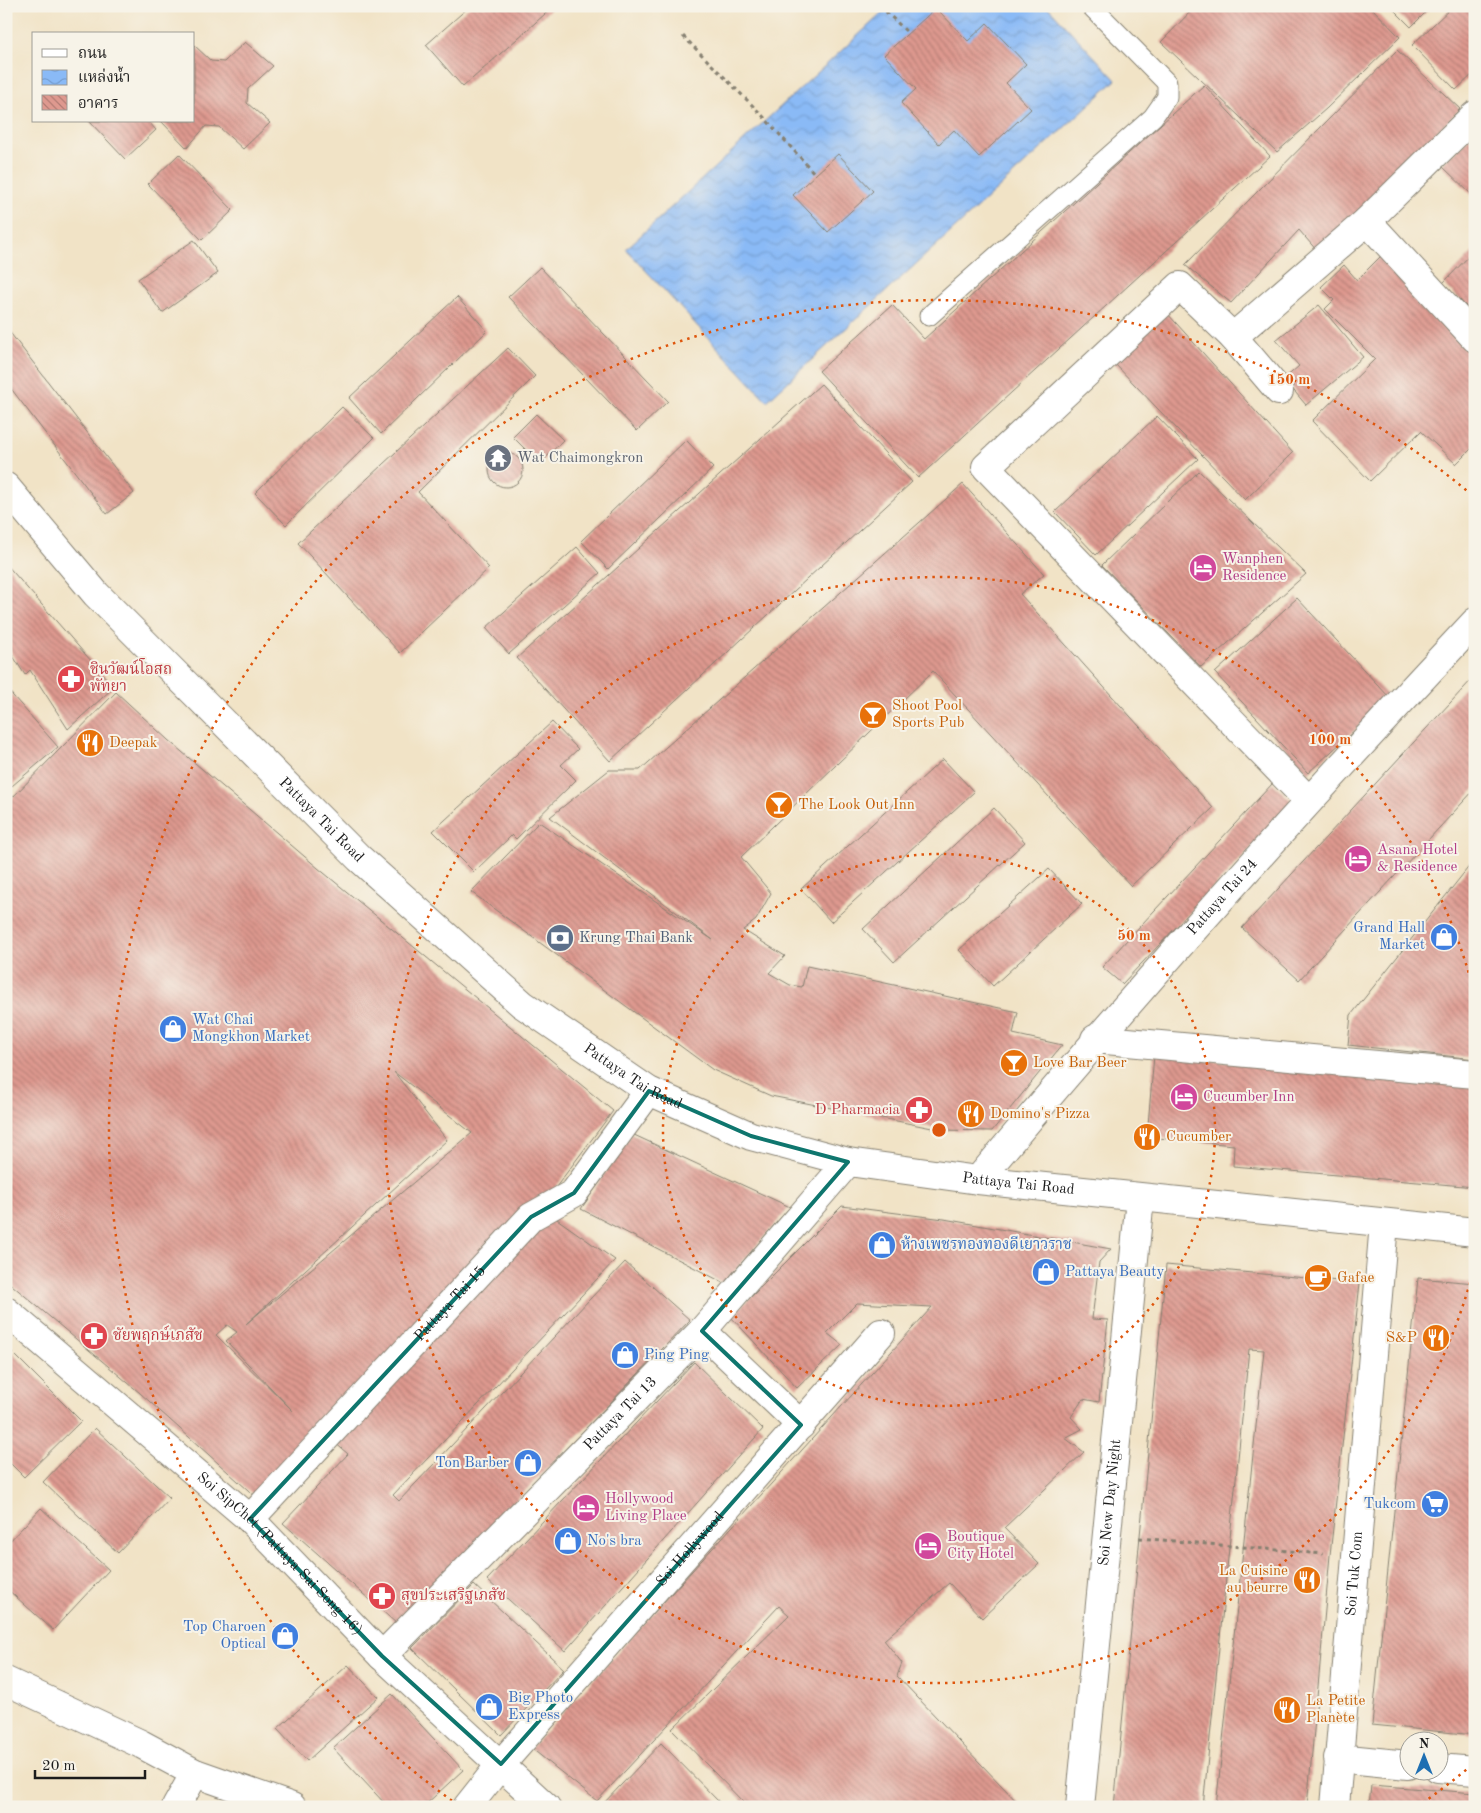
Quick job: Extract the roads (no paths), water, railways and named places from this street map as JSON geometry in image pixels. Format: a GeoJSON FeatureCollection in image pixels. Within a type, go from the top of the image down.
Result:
{"type":"FeatureCollection","features":[{"type":"Feature","properties":{"kind":"street"},"geometry":{"type":"LineString","coordinates":[[1233,337],[1368,222],[1475,115]]}},
{"type":"Feature","properties":{"kind":"street"},"geometry":{"type":"LineString","coordinates":[[1368,222],[1475,338]]}},
{"type":"Feature","properties":{"kind":"street"},"geometry":{"type":"LineString","coordinates":[[1279,391],[1233,337],[1180,286],[986,467],[1308,800]]}},
{"type":"Feature","properties":{"kind":"street","name":"Pattaya Tai Road"},"geometry":{"type":"LineString","coordinates":[[6,487],[96,594],[359,858],[522,1004],[649,1091],[751,1136],[848,1162],[978,1180],[1475,1232]]}},
{"type":"Feature","properties":{"kind":"street","name":"Pattaya Tai 24"},"geometry":{"type":"LineString","coordinates":[[978,1180],[1095,1039],[1308,800],[1475,622]]}},
{"type":"Feature","properties":{"kind":"street"},"geometry":{"type":"LineString","coordinates":[[1095,1039],[1475,1074]]}},
{"type":"Feature","properties":{"kind":"street","name":"Pattaya Tai 15"},"geometry":{"type":"LineString","coordinates":[[250,1518],[531,1217],[574,1193],[649,1091]]}},
{"type":"Feature","properties":{"kind":"street","name":"Pattaya Tai 13"},"geometry":{"type":"LineString","coordinates":[[382,1656],[702,1332],[848,1162]]}},
{"type":"Feature","properties":{"kind":"street","name":"Soi New Day Night"},"geometry":{"type":"LineString","coordinates":[[1080,1807],[1140,1198]]}},
{"type":"Feature","properties":{"kind":"street","name":"Soi Tuk Com"},"geometry":{"type":"LineString","coordinates":[[1335,1807],[1384,1223]]}},
{"type":"Feature","properties":{"kind":"street","name":"Soi SipChet (Pattaya Sai Song 16)"},"geometry":{"type":"LineString","coordinates":[[6,1311],[250,1518],[382,1656],[546,1807]]}},
{"type":"Feature","properties":{"kind":"street"},"geometry":{"type":"LineString","coordinates":[[702,1332],[801,1425]]}},
{"type":"Feature","properties":{"kind":"street","name":"Soi Hollywood"},"geometry":{"type":"LineString","coordinates":[[467,1807],[500,1764],[881,1333]]}},
{"type":"Feature","properties":{"kind":"street"},"geometry":{"type":"LineString","coordinates":[[6,1681],[141,1744],[195,1773],[292,1807]]}},
{"type":"Feature","properties":{"kind":"street"},"geometry":{"type":"LineString","coordinates":[[1338,1758],[1398,1764]]}},
{"type":"Feature","properties":{"kind":"street"},"geometry":{"type":"LineString","coordinates":[[1448,1769],[1475,1771]]}},
{"type":"Feature","properties":{"kind":"street"},"geometry":{"type":"LineString","coordinates":[[176,1807],[195,1773]]}},
{"type":"Feature","properties":{"kind":"lane"},"geometry":{"type":"LineString","coordinates":[[929,316],[1153,117],[1167,97],[1167,83],[1091,6]]}},
{"type":"Feature","properties":{"kind":"water"},"geometry":{"type":"Polygon","coordinates":[[[890,6],[1047,6],[1116,80],[767,401],[626,249],[890,6]]]}},
{"type":"Feature","properties":{"kind":"place","name":"Wat Chaimongkron"},"geometry":{"type":"Point","coordinates":[498,458]}},
{"type":"Feature","properties":{"kind":"place","name":"Wanphen Residence"},"geometry":{"type":"Point","coordinates":[1203,568]}},
{"type":"Feature","properties":{"kind":"place","name":"ชินวัฒน์โอสถ พัทยา"},"geometry":{"type":"Point","coordinates":[71,679]}},
{"type":"Feature","properties":{"kind":"place","name":"Shoot Pool Sports Pub"},"geometry":{"type":"Point","coordinates":[873,715]}},
{"type":"Feature","properties":{"kind":"place","name":"Deepak"},"geometry":{"type":"Point","coordinates":[90,743]}},
{"type":"Feature","properties":{"kind":"place","name":"The Look Out Inn"},"geometry":{"type":"Point","coordinates":[779,805]}},
{"type":"Feature","properties":{"kind":"place","name":"Asana Hotel & Residence"},"geometry":{"type":"Point","coordinates":[1358,859]}},
{"type":"Feature","properties":{"kind":"place","name":"Grand Hall Market"},"geometry":{"type":"Point","coordinates":[1444,937]}},
{"type":"Feature","properties":{"kind":"place","name":"Krung Thai Bank"},"geometry":{"type":"Point","coordinates":[560,938]}},
{"type":"Feature","properties":{"kind":"place","name":"Wat Chai Mongkhon Market"},"geometry":{"type":"Point","coordinates":[173,1029]}},
{"type":"Feature","properties":{"kind":"place","name":"Love Bar Beer"},"geometry":{"type":"Point","coordinates":[1014,1063]}},
{"type":"Feature","properties":{"kind":"place","name":"Cucumber Inn"},"geometry":{"type":"Point","coordinates":[1184,1097]}},
{"type":"Feature","properties":{"kind":"place","name":"D Pharmacia"},"geometry":{"type":"Point","coordinates":[919,1110]}},
{"type":"Feature","properties":{"kind":"place","name":"Domino's Pizza"},"geometry":{"type":"Point","coordinates":[971,1114]}},
{"type":"Feature","properties":{"kind":"place","name":"Cucumber"},"geometry":{"type":"Point","coordinates":[1147,1137]}},
{"type":"Feature","properties":{"kind":"place","name":"ห้างเพชรทองทองดีเยาวราช"},"geometry":{"type":"Point","coordinates":[882,1245]}},
{"type":"Feature","properties":{"kind":"place","name":"Pattaya Beauty"},"geometry":{"type":"Point","coordinates":[1046,1272]}},
{"type":"Feature","properties":{"kind":"place","name":"Gafae"},"geometry":{"type":"Point","coordinates":[1318,1278]}},
{"type":"Feature","properties":{"kind":"place","name":"ชัยพฤกษ์เภสัช"},"geometry":{"type":"Point","coordinates":[94,1336]}},
{"type":"Feature","properties":{"kind":"place","name":"S&P"},"geometry":{"type":"Point","coordinates":[1436,1338]}},
{"type":"Feature","properties":{"kind":"place","name":"Ping Ping"},"geometry":{"type":"Point","coordinates":[625,1355]}},
{"type":"Feature","properties":{"kind":"place","name":"Ton Barber"},"geometry":{"type":"Point","coordinates":[528,1463]}},
{"type":"Feature","properties":{"kind":"place","name":"Tukcom"},"geometry":{"type":"Point","coordinates":[1435,1504]}},
{"type":"Feature","properties":{"kind":"place","name":"Hollywood Living Place"},"geometry":{"type":"Point","coordinates":[586,1508]}},
{"type":"Feature","properties":{"kind":"place","name":"No's bra"},"geometry":{"type":"Point","coordinates":[568,1541]}},
{"type":"Feature","properties":{"kind":"place","name":"Boutique City Hotel"},"geometry":{"type":"Point","coordinates":[928,1546]}},
{"type":"Feature","properties":{"kind":"place","name":"La Cuisine au beurre"},"geometry":{"type":"Point","coordinates":[1307,1580]}},
{"type":"Feature","properties":{"kind":"place","name":"สุขประเสริฐเภสัช"},"geometry":{"type":"Point","coordinates":[382,1596]}},
{"type":"Feature","properties":{"kind":"place","name":"Top Charoen Optical"},"geometry":{"type":"Point","coordinates":[285,1636]}},
{"type":"Feature","properties":{"kind":"place","name":"Big Photo Express"},"geometry":{"type":"Point","coordinates":[489,1707]}},
{"type":"Feature","properties":{"kind":"place","name":"La Petite Planète"},"geometry":{"type":"Point","coordinates":[1287,1710]}}]}
